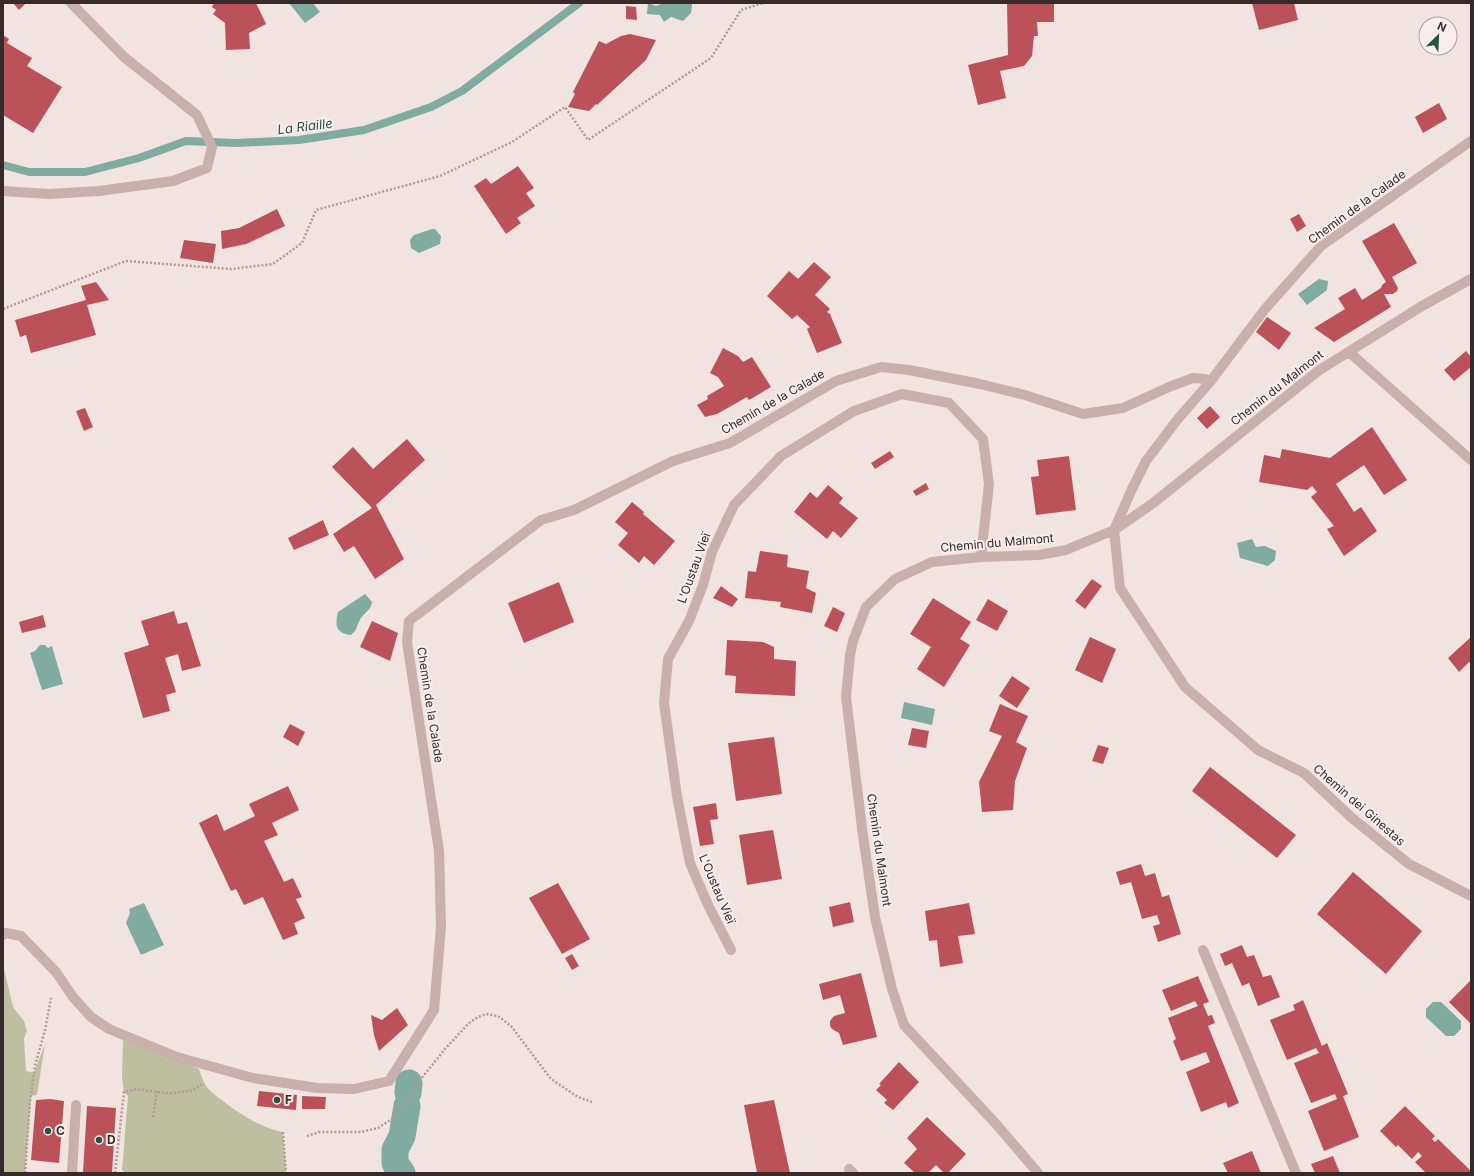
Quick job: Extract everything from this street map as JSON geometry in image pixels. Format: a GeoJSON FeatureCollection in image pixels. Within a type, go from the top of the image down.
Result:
{"type":"FeatureCollection","features":[{"type":"Feature","properties":{"kind":"street"},"geometry":{"type":"LineString","coordinates":[[3,191],[49,194],[100,191],[173,181],[207,168],[212,147],[197,116],[124,57],[71,3]]}},
{"type":"Feature","properties":{"kind":"street","name":"Chemin de la Calade"},"geometry":{"type":"LineString","coordinates":[[1114,530],[1146,461],[1177,420],[1210,382],[1265,309],[1321,246],[1471,140]]}},
{"type":"Feature","properties":{"kind":"street","name":"Chemin du Malmont"},"geometry":{"type":"LineString","coordinates":[[1038,1173],[997,1125],[904,1025],[892,989],[875,917],[863,836],[846,697],[850,655],[853,641],[866,607],[895,579],[932,562],[981,557],[1039,554],[1066,550],[1114,530],[1152,504],[1318,371],[1422,306],[1471,279]]}},
{"type":"Feature","properties":{"kind":"street"},"geometry":{"type":"LineString","coordinates":[[1349,352],[1471,460]]}},
{"type":"Feature","properties":{"kind":"street","name":"Chemin de la Calade"},"geometry":{"type":"LineString","coordinates":[[3,935],[6,933],[20,936],[56,972],[73,997],[91,1017],[109,1030],[177,1057],[253,1078],[317,1088],[354,1089],[389,1081],[434,1010],[441,927],[440,851],[406,642],[410,621],[541,520],[574,510],[673,461],[730,443],[836,381],[881,367],[909,370],[988,386],[1025,395],[1083,414],[1124,408],[1192,378],[1205,379],[1210,382]]}},
{"type":"Feature","properties":{"kind":"street","name":"L'Oustau Vieï"},"geometry":{"type":"LineString","coordinates":[[731,950],[708,905],[690,864],[677,796],[664,703],[668,659],[689,621],[703,585],[712,552],[734,505],[781,456],[854,411],[902,394],[949,403],[983,439],[989,484],[981,557]]}},
{"type":"Feature","properties":{"kind":"street","name":"Chemin dei Ginestas"},"geometry":{"type":"LineString","coordinates":[[1114,530],[1120,588],[1185,687],[1258,750],[1304,773],[1352,818],[1409,864],[1471,896]]}},
{"type":"Feature","properties":{"kind":"street"},"geometry":{"type":"LineString","coordinates":[[1203,950],[1296,1173]]}},
{"type":"Feature","properties":{"kind":"street"},"geometry":{"type":"LineString","coordinates":[[72,1173],[76,1105]]}},
{"type":"Feature","properties":{"kind":"path"},"geometry":{"type":"LineString","coordinates":[[3,308],[126,261],[231,269],[273,264],[302,243],[316,210],[440,176],[512,142],[565,107],[588,140],[711,58],[741,10],[763,3]]}},
{"type":"Feature","properties":{"kind":"path"},"geometry":{"type":"LineString","coordinates":[[307,1136],[319,1132],[361,1132],[378,1128],[392,1119],[406,1104],[421,1079],[445,1048],[469,1023],[486,1014],[498,1016],[511,1026],[555,1082],[578,1097],[592,1102]]}},
{"type":"Feature","properties":{"kind":"path"},"geometry":{"type":"LineString","coordinates":[[25,1173],[30,1101],[35,1066],[48,1017]]}},
{"type":"Feature","properties":{"kind":"path"},"geometry":{"type":"LineString","coordinates":[[115,1173],[124,1092],[137,1089],[176,1093],[193,1090],[204,1083]]}},
{"type":"Feature","properties":{"kind":"path"},"geometry":{"type":"LineString","coordinates":[[153,1117],[157,1091]]}},
{"type":"Feature","properties":{"kind":"path"},"geometry":{"type":"LineString","coordinates":[[283,1132],[286,1173]]}},
{"type":"Feature","properties":{"kind":"green space"},"geometry":{"type":"Polygon","coordinates":[[[3,965],[13,1007],[24,1021],[27,1031],[24,1039],[26,1071],[34,1073],[45,1044],[37,1095],[31,1096],[25,1173],[3,1173],[3,965]]]}},
{"type":"Feature","properties":{"kind":"green space"},"geometry":{"type":"Polygon","coordinates":[[[123,1040],[199,1069],[207,1087],[218,1097],[251,1120],[266,1127],[283,1132],[286,1173],[125,1173],[122,1170],[128,1096],[124,1092],[122,1078],[123,1040]]]}},
{"type":"Feature","properties":{"kind":"water"},"geometry":{"type":"Polygon","coordinates":[[[289,3],[313,3],[320,12],[305,23],[289,3]]]}},
{"type":"Feature","properties":{"kind":"water"},"geometry":{"type":"Polygon","coordinates":[[[648,3],[656,6],[664,3],[691,3],[691,13],[683,21],[671,17],[664,22],[660,15],[647,14],[648,3]]]}},
{"type":"Feature","properties":{"kind":"water"},"geometry":{"type":"Polygon","coordinates":[[[435,229],[441,236],[440,244],[419,253],[411,248],[410,240],[414,235],[435,229]]]}},
{"type":"Feature","properties":{"kind":"water"},"geometry":{"type":"Polygon","coordinates":[[[1319,279],[1328,281],[1327,290],[1307,305],[1298,294],[1319,279]]]}},
{"type":"Feature","properties":{"kind":"water"},"geometry":{"type":"Polygon","coordinates":[[[1252,539],[1256,547],[1265,546],[1276,551],[1275,560],[1268,566],[1240,558],[1237,543],[1252,539]]]}},
{"type":"Feature","properties":{"kind":"water"},"geometry":{"type":"Polygon","coordinates":[[[365,594],[372,602],[369,609],[359,620],[351,635],[342,632],[337,628],[338,612],[365,594]]]}},
{"type":"Feature","properties":{"kind":"water"},"geometry":{"type":"Polygon","coordinates":[[[40,645],[45,645],[48,648],[52,646],[63,684],[42,690],[30,653],[35,651],[40,645]]]}},
{"type":"Feature","properties":{"kind":"water"},"geometry":{"type":"Polygon","coordinates":[[[904,702],[935,709],[932,725],[901,718],[904,702]]]}},
{"type":"Feature","properties":{"kind":"water"},"geometry":{"type":"Polygon","coordinates":[[[144,903],[164,945],[141,955],[126,923],[130,913],[129,909],[144,903]]]}},
{"type":"Feature","properties":{"kind":"water"},"geometry":{"type":"Polygon","coordinates":[[[1433,1002],[1441,1002],[1461,1021],[1461,1029],[1454,1036],[1446,1036],[1426,1017],[1426,1009],[1433,1002]]]}},
{"type":"Feature","properties":{"kind":"building"},"geometry":{"type":"Polygon","coordinates":[[[13,3],[26,3],[19,10],[13,3]]]}},
{"type":"Feature","properties":{"kind":"building"},"geometry":{"type":"Polygon","coordinates":[[[214,3],[256,3],[266,24],[249,33],[250,49],[226,50],[225,23],[213,14],[216,10],[212,7],[214,3]]]}},
{"type":"Feature","properties":{"kind":"building"},"geometry":{"type":"Polygon","coordinates":[[[1007,3],[1054,3],[1054,22],[1037,22],[1038,36],[1034,36],[1032,56],[1024,66],[1000,71],[1006,98],[978,105],[968,65],[1008,55],[1007,3]]]}},
{"type":"Feature","properties":{"kind":"building"},"geometry":{"type":"Polygon","coordinates":[[[1252,3],[1294,3],[1298,20],[1259,30],[1252,3]]]}},
{"type":"Feature","properties":{"kind":"building"},"geometry":{"type":"Polygon","coordinates":[[[626,6],[636,7],[637,20],[626,19],[626,6]]]}},
{"type":"Feature","properties":{"kind":"building"},"geometry":{"type":"Polygon","coordinates":[[[630,34],[656,40],[646,60],[589,111],[568,107],[575,94],[573,92],[599,41],[606,44],[621,36],[630,34]]]}},
{"type":"Feature","properties":{"kind":"building"},"geometry":{"type":"Polygon","coordinates":[[[3,35],[9,39],[7,43],[32,58],[27,66],[62,87],[33,133],[3,115],[3,35]]]}},
{"type":"Feature","properties":{"kind":"building"},"geometry":{"type":"Polygon","coordinates":[[[1439,103],[1447,119],[1423,133],[1415,117],[1439,103]]]}},
{"type":"Feature","properties":{"kind":"building"},"geometry":{"type":"Polygon","coordinates":[[[518,166],[534,188],[526,193],[535,206],[517,218],[521,223],[506,234],[474,186],[486,178],[491,184],[518,166]]]}},
{"type":"Feature","properties":{"kind":"building"},"geometry":{"type":"Polygon","coordinates":[[[277,209],[285,226],[246,244],[222,249],[221,231],[239,228],[277,209]]]}},
{"type":"Feature","properties":{"kind":"building"},"geometry":{"type":"Polygon","coordinates":[[[1299,214],[1306,226],[1297,232],[1290,219],[1299,214]]]}},
{"type":"Feature","properties":{"kind":"building"},"geometry":{"type":"Polygon","coordinates":[[[1394,223],[1417,263],[1392,277],[1398,288],[1397,291],[1393,294],[1384,294],[1391,307],[1334,342],[1314,328],[1345,309],[1338,298],[1355,288],[1362,300],[1381,288],[1386,282],[1362,241],[1394,223]]]}},
{"type":"Feature","properties":{"kind":"building"},"geometry":{"type":"Polygon","coordinates":[[[184,240],[216,244],[213,263],[180,258],[184,240]]]}},
{"type":"Feature","properties":{"kind":"building"},"geometry":{"type":"Polygon","coordinates":[[[814,262],[831,277],[815,295],[830,309],[827,312],[830,314],[842,343],[817,353],[807,329],[810,327],[797,315],[792,319],[767,296],[789,271],[798,279],[814,262]]]}},
{"type":"Feature","properties":{"kind":"building"},"geometry":{"type":"Polygon","coordinates":[[[96,282],[109,300],[87,305],[96,335],[31,353],[26,335],[20,337],[15,320],[86,300],[81,286],[96,282]]]}},
{"type":"Feature","properties":{"kind":"building"},"geometry":{"type":"Polygon","coordinates":[[[1267,317],[1291,333],[1279,350],[1256,332],[1267,317]]]}},
{"type":"Feature","properties":{"kind":"building"},"geometry":{"type":"Polygon","coordinates":[[[723,348],[738,356],[743,362],[752,357],[771,387],[749,400],[747,397],[717,414],[705,417],[697,405],[708,399],[707,396],[724,386],[718,377],[710,373],[723,348]]]}},
{"type":"Feature","properties":{"kind":"building"},"geometry":{"type":"Polygon","coordinates":[[[1466,351],[1471,357],[1471,367],[1454,381],[1444,370],[1466,351]]]}},
{"type":"Feature","properties":{"kind":"building"},"geometry":{"type":"Polygon","coordinates":[[[1210,406],[1220,417],[1207,429],[1197,418],[1210,406]]]}},
{"type":"Feature","properties":{"kind":"building"},"geometry":{"type":"Polygon","coordinates":[[[85,408],[93,427],[84,431],[76,411],[85,408]]]}},
{"type":"Feature","properties":{"kind":"building"},"geometry":{"type":"Polygon","coordinates":[[[1372,427],[1407,480],[1384,495],[1364,465],[1336,484],[1354,512],[1361,507],[1377,531],[1344,556],[1327,529],[1334,526],[1311,497],[1317,492],[1312,486],[1307,490],[1259,482],[1264,455],[1280,458],[1282,449],[1330,458],[1372,427]]]}},
{"type":"Feature","properties":{"kind":"building"},"geometry":{"type":"Polygon","coordinates":[[[407,439],[425,460],[376,505],[404,559],[375,579],[354,546],[344,552],[333,534],[372,508],[332,467],[353,447],[373,469],[407,439]]]}},
{"type":"Feature","properties":{"kind":"building"},"geometry":{"type":"Polygon","coordinates":[[[890,451],[894,457],[875,469],[871,463],[890,451]]]}},
{"type":"Feature","properties":{"kind":"building"},"geometry":{"type":"Polygon","coordinates":[[[1069,456],[1076,510],[1036,515],[1031,477],[1039,476],[1037,460],[1069,456]]]}},
{"type":"Feature","properties":{"kind":"building"},"geometry":{"type":"Polygon","coordinates":[[[926,483],[929,489],[916,496],[913,491],[926,483]]]}},
{"type":"Feature","properties":{"kind":"building"},"geometry":{"type":"Polygon","coordinates":[[[828,485],[843,498],[839,503],[858,518],[841,538],[833,531],[827,539],[794,512],[810,492],[817,498],[828,485]]]}},
{"type":"Feature","properties":{"kind":"building"},"geometry":{"type":"Polygon","coordinates":[[[632,502],[644,512],[643,514],[675,541],[654,565],[644,556],[639,563],[618,545],[628,533],[615,522],[632,502]]]}},
{"type":"Feature","properties":{"kind":"building"},"geometry":{"type":"Polygon","coordinates":[[[323,520],[329,535],[294,550],[288,538],[323,520]]]}},
{"type":"Feature","properties":{"kind":"building"},"geometry":{"type":"Polygon","coordinates":[[[760,551],[788,555],[787,567],[809,571],[806,588],[816,593],[812,613],[780,607],[781,602],[745,598],[748,571],[756,572],[760,551]]]}},
{"type":"Feature","properties":{"kind":"building"},"geometry":{"type":"Polygon","coordinates":[[[1092,579],[1102,586],[1085,609],[1075,601],[1092,579]]]}},
{"type":"Feature","properties":{"kind":"building"},"geometry":{"type":"Polygon","coordinates":[[[559,582],[574,622],[524,643],[508,603],[559,582]]]}},
{"type":"Feature","properties":{"kind":"building"},"geometry":{"type":"Polygon","coordinates":[[[721,586],[738,599],[732,607],[713,598],[721,586]]]}},
{"type":"Feature","properties":{"kind":"building"},"geometry":{"type":"Polygon","coordinates":[[[933,598],[971,622],[960,639],[970,645],[944,687],[917,669],[931,647],[910,634],[933,598]]]}},
{"type":"Feature","properties":{"kind":"building"},"geometry":{"type":"Polygon","coordinates":[[[988,599],[1008,611],[997,631],[976,620],[988,599]]]}},
{"type":"Feature","properties":{"kind":"building"},"geometry":{"type":"Polygon","coordinates":[[[833,607],[845,613],[837,632],[824,626],[833,607]]]}},
{"type":"Feature","properties":{"kind":"building"},"geometry":{"type":"Polygon","coordinates":[[[174,611],[178,624],[187,622],[201,666],[182,671],[178,654],[165,658],[176,692],[166,695],[170,711],[143,718],[124,653],[149,645],[141,621],[174,611]]]}},
{"type":"Feature","properties":{"kind":"building"},"geometry":{"type":"Polygon","coordinates":[[[43,615],[46,627],[22,633],[19,622],[43,615]]]}},
{"type":"Feature","properties":{"kind":"building"},"geometry":{"type":"Polygon","coordinates":[[[372,621],[398,633],[390,661],[360,647],[372,621]]]}},
{"type":"Feature","properties":{"kind":"building"},"geometry":{"type":"Polygon","coordinates":[[[1090,637],[1116,649],[1102,683],[1075,670],[1090,637]]]}},
{"type":"Feature","properties":{"kind":"building"},"geometry":{"type":"Polygon","coordinates":[[[1471,637],[1471,664],[1469,662],[1459,672],[1448,658],[1471,637]]]}},
{"type":"Feature","properties":{"kind":"building"},"geometry":{"type":"Polygon","coordinates":[[[727,640],[763,642],[774,647],[774,659],[796,661],[795,696],[735,693],[736,676],[725,675],[727,640]]]}},
{"type":"Feature","properties":{"kind":"building"},"geometry":{"type":"Polygon","coordinates":[[[1012,676],[1030,688],[1017,708],[999,696],[1012,676]]]}},
{"type":"Feature","properties":{"kind":"building"},"geometry":{"type":"Polygon","coordinates":[[[1000,704],[1028,716],[1016,742],[1027,748],[1015,781],[1013,810],[982,812],[979,782],[1002,736],[989,731],[1000,704]]]}},
{"type":"Feature","properties":{"kind":"building"},"geometry":{"type":"Polygon","coordinates":[[[290,724],[305,732],[298,746],[283,737],[290,724]]]}},
{"type":"Feature","properties":{"kind":"building"},"geometry":{"type":"Polygon","coordinates":[[[912,728],[929,731],[926,748],[908,745],[912,728]]]}},
{"type":"Feature","properties":{"kind":"building"},"geometry":{"type":"Polygon","coordinates":[[[774,737],[782,794],[736,801],[728,743],[774,737]]]}},
{"type":"Feature","properties":{"kind":"building"},"geometry":{"type":"Polygon","coordinates":[[[1098,745],[1109,748],[1103,764],[1092,761],[1098,745]]]}},
{"type":"Feature","properties":{"kind":"building"},"geometry":{"type":"Polygon","coordinates":[[[1210,767],[1296,835],[1277,858],[1192,791],[1210,767]]]}},
{"type":"Feature","properties":{"kind":"building"},"geometry":{"type":"Polygon","coordinates":[[[288,786],[299,810],[272,823],[278,835],[264,841],[284,882],[293,878],[302,897],[296,899],[305,918],[294,923],[298,934],[283,940],[263,897],[244,905],[236,889],[231,891],[199,823],[217,814],[224,831],[255,816],[249,804],[288,786]]]}},
{"type":"Feature","properties":{"kind":"building"},"geometry":{"type":"Polygon","coordinates":[[[716,803],[718,819],[710,820],[714,844],[700,846],[693,807],[716,803]]]}},
{"type":"Feature","properties":{"kind":"building"},"geometry":{"type":"Polygon","coordinates":[[[773,830],[782,879],[747,885],[739,835],[773,830]]]}},
{"type":"Feature","properties":{"kind":"building"},"geometry":{"type":"Polygon","coordinates":[[[1141,864],[1145,876],[1155,873],[1162,897],[1169,895],[1181,934],[1158,942],[1153,926],[1160,924],[1157,915],[1142,919],[1131,882],[1120,885],[1116,872],[1141,864]]]}},
{"type":"Feature","properties":{"kind":"building"},"geometry":{"type":"Polygon","coordinates":[[[1353,872],[1422,931],[1386,974],[1317,914],[1353,872]]]}},
{"type":"Feature","properties":{"kind":"building"},"geometry":{"type":"Polygon","coordinates":[[[558,883],[590,939],[562,954],[529,898],[558,883]]]}},
{"type":"Feature","properties":{"kind":"building"},"geometry":{"type":"Polygon","coordinates":[[[850,902],[854,922],[833,927],[829,907],[850,902]]]}},
{"type":"Feature","properties":{"kind":"building"},"geometry":{"type":"Polygon","coordinates":[[[969,903],[975,934],[958,936],[963,963],[940,967],[937,940],[929,941],[925,911],[969,903]]]}},
{"type":"Feature","properties":{"kind":"building"},"geometry":{"type":"Polygon","coordinates":[[[1242,945],[1247,957],[1254,955],[1263,977],[1271,975],[1280,997],[1258,1006],[1249,983],[1242,986],[1232,963],[1225,966],[1220,954],[1242,945]]]}},
{"type":"Feature","properties":{"kind":"building"},"geometry":{"type":"Polygon","coordinates":[[[572,954],[579,966],[572,970],[565,958],[572,954]]]}},
{"type":"Feature","properties":{"kind":"building"},"geometry":{"type":"Polygon","coordinates":[[[861,973],[877,1037],[843,1045],[839,1033],[830,1026],[830,1021],[834,1016],[845,1013],[840,995],[823,1000],[819,984],[861,973]]]}},
{"type":"Feature","properties":{"kind":"building"},"geometry":{"type":"Polygon","coordinates":[[[1198,976],[1209,1002],[1203,1004],[1208,1016],[1212,1015],[1215,1023],[1208,1026],[1239,1103],[1228,1108],[1226,1102],[1201,1112],[1186,1072],[1210,1062],[1206,1052],[1181,1061],[1173,1041],[1176,1039],[1168,1018],[1198,1006],[1195,1001],[1171,1011],[1162,990],[1198,976]]]}},
{"type":"Feature","properties":{"kind":"building"},"geometry":{"type":"Polygon","coordinates":[[[1471,980],[1471,1024],[1449,1002],[1471,980]]]}},
{"type":"Feature","properties":{"kind":"building"},"geometry":{"type":"Polygon","coordinates":[[[1303,1000],[1322,1046],[1327,1043],[1348,1094],[1343,1096],[1359,1137],[1324,1151],[1308,1111],[1337,1099],[1335,1094],[1311,1103],[1294,1063],[1319,1053],[1316,1048],[1287,1060],[1270,1020],[1295,1010],[1293,1005],[1303,1000]]]}},
{"type":"Feature","properties":{"kind":"building"},"geometry":{"type":"Polygon","coordinates":[[[397,1008],[408,1025],[379,1051],[374,1035],[371,1015],[382,1020],[397,1008]]]}},
{"type":"Feature","properties":{"kind":"building"},"geometry":{"type":"Polygon","coordinates":[[[899,1062],[919,1082],[893,1110],[884,1103],[887,1100],[876,1090],[881,1085],[879,1084],[899,1062]]]}},
{"type":"Feature","properties":{"kind":"building","name":"F"},"geometry":{"type":"Polygon","coordinates":[[[259,1091],[297,1095],[296,1110],[257,1106],[259,1091]]]}},
{"type":"Feature","properties":{"kind":"building"},"geometry":{"type":"Polygon","coordinates":[[[302,1096],[326,1097],[325,1109],[302,1109],[302,1096]]]}},
{"type":"Feature","properties":{"kind":"building","name":"C"},"geometry":{"type":"Polygon","coordinates":[[[50,1099],[64,1101],[59,1163],[31,1160],[36,1100],[50,1099]]]}},
{"type":"Feature","properties":{"kind":"building"},"geometry":{"type":"Polygon","coordinates":[[[774,1100],[790,1173],[757,1173],[744,1105],[774,1100]]]}},
{"type":"Feature","properties":{"kind":"building","name":"D"},"geometry":{"type":"Polygon","coordinates":[[[87,1106],[116,1108],[112,1173],[83,1172],[87,1106]]]}},
{"type":"Feature","properties":{"kind":"building"},"geometry":{"type":"Polygon","coordinates":[[[1405,1106],[1435,1136],[1432,1139],[1435,1142],[1438,1139],[1471,1171],[1471,1173],[1426,1173],[1415,1162],[1422,1156],[1418,1152],[1412,1159],[1398,1145],[1396,1147],[1380,1131],[1405,1106]]]}},
{"type":"Feature","properties":{"kind":"building"},"geometry":{"type":"Polygon","coordinates":[[[927,1117],[966,1154],[948,1173],[944,1173],[936,1165],[928,1173],[915,1173],[904,1163],[917,1149],[907,1138],[927,1117]]]}},
{"type":"Feature","properties":{"kind":"building"},"geometry":{"type":"Polygon","coordinates":[[[1252,1151],[1261,1173],[1228,1173],[1223,1163],[1252,1151]]]}},
{"type":"Feature","properties":{"kind":"building"},"geometry":{"type":"Polygon","coordinates":[[[1333,1156],[1340,1173],[1315,1173],[1311,1164],[1333,1156]]]}},
{"type":"Feature","properties":{"kind":"waterway","name":"La Riaille"},"geometry":{"type":"LineString","coordinates":[[3,165],[29,172],[85,172],[139,158],[186,141],[236,143],[299,140],[364,130],[431,107],[462,91],[579,3]]}},
{"type":"Feature","properties":{"kind":"waterway"},"geometry":{"type":"LineString","coordinates":[[408,1093],[409,1083]]}},
{"type":"Feature","properties":{"kind":"waterway"},"geometry":{"type":"LineString","coordinates":[[402,1173],[395,1163],[395,1150],[402,1136],[407,1106]]}},
{"type":"Feature","properties":{"kind":"place","name":"F"},"geometry":{"type":"Point","coordinates":[277,1100]}},
{"type":"Feature","properties":{"kind":"place","name":"C"},"geometry":{"type":"Point","coordinates":[48,1131]}},
{"type":"Feature","properties":{"kind":"place","name":"D"},"geometry":{"type":"Point","coordinates":[99,1140]}}]}
